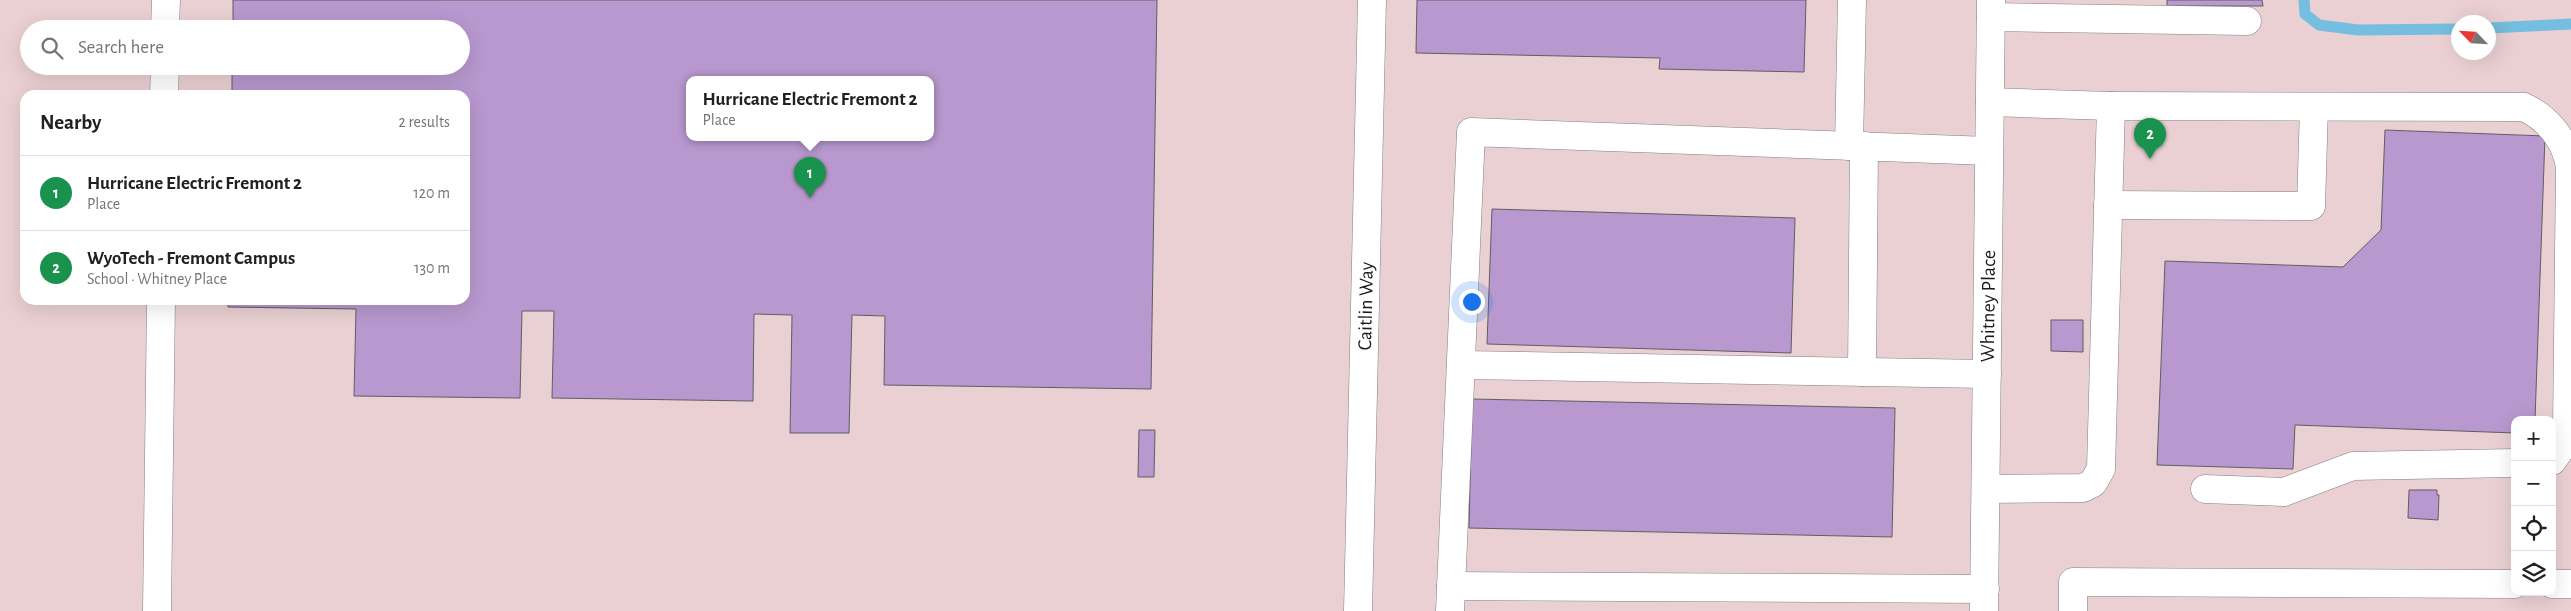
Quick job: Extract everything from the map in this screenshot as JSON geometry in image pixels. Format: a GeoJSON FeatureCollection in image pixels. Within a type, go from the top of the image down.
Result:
{"type":"FeatureCollection","features":[{"type":"Feature","properties":{"kind":"street"},"geometry":{"type":"LineString","coordinates":[[165,20],[166,0]]}},
{"type":"Feature","properties":{"kind":"street","name":"Caitlin Way"},"geometry":{"type":"LineString","coordinates":[[1358,611],[1372,0]]}},
{"type":"Feature","properties":{"kind":"street"},"geometry":{"type":"LineString","coordinates":[[1852,0],[1862,372]]}},
{"type":"Feature","properties":{"kind":"street"},"geometry":{"type":"LineString","coordinates":[[1991,9],[2247,21]]}},
{"type":"Feature","properties":{"kind":"street","name":"Whitney Place"},"geometry":{"type":"LineString","coordinates":[[1985,600],[1991,9]]}},
{"type":"Feature","properties":{"kind":"street"},"geometry":{"type":"LineString","coordinates":[[164,90],[165,75]]}},
{"type":"Feature","properties":{"kind":"street"},"geometry":{"type":"LineString","coordinates":[[1990,102],[2111,106],[2524,107],[2535,112],[2562,139],[2568,152],[2570,168],[2567,430],[2562,447],[2556,455]]}},
{"type":"Feature","properties":{"kind":"street"},"geometry":{"type":"LineString","coordinates":[[1986,489],[2082,488],[2093,483],[2101,469],[2111,106]]}},
{"type":"Feature","properties":{"kind":"street"},"geometry":{"type":"LineString","coordinates":[[2108,205],[2311,206],[2314,107]]}},
{"type":"Feature","properties":{"kind":"street"},"geometry":{"type":"LineString","coordinates":[[1985,600],[1451,598],[1471,132],[1989,151]]}},
{"type":"Feature","properties":{"kind":"street"},"geometry":{"type":"LineString","coordinates":[[157,611],[161,305]]}},
{"type":"Feature","properties":{"kind":"street"},"geometry":{"type":"LineString","coordinates":[[1461,365],[1987,374]]}},
{"type":"Feature","properties":{"kind":"street"},"geometry":{"type":"LineString","coordinates":[[2205,489],[2284,492],[2353,466],[2511,463]]}},
{"type":"Feature","properties":{"kind":"street"},"geometry":{"type":"LineString","coordinates":[[2073,611],[2073,582],[2511,584]]}},
{"type":"Feature","properties":{"kind":"street"},"geometry":{"type":"LineString","coordinates":[[2556,584],[2571,584]]}},
{"type":"Feature","properties":{"kind":"shaded area"},"geometry":{"type":"Polygon","coordinates":[[[0,0],[2571,0],[2571,611],[0,611],[0,0]]]}},
{"type":"Feature","properties":{"kind":"building"},"geometry":{"type":"Polygon","coordinates":[[[233,0],[1157,0],[1151,389],[884,385],[885,316],[852,315],[849,433],[790,433],[792,315],[754,314],[753,401],[552,398],[554,311],[522,311],[520,398],[354,396],[356,309],[228,307],[228,305],[470,305],[470,90],[232,90],[232,75],[470,75],[470,20],[233,20],[233,0]]]}},
{"type":"Feature","properties":{"kind":"building"},"geometry":{"type":"Polygon","coordinates":[[[1417,0],[1806,0],[1804,72],[1659,69],[1660,58],[1416,53],[1417,0]]]}},
{"type":"Feature","properties":{"kind":"building"},"geometry":{"type":"Polygon","coordinates":[[[2167,0],[2262,0],[2263,6],[2167,6],[2167,0]]]}},
{"type":"Feature","properties":{"kind":"building"},"geometry":{"type":"Polygon","coordinates":[[[2385,130],[2545,136],[2535,416],[2511,416],[2511,433],[2295,425],[2293,469],[2157,465],[2165,261],[2343,267],[2381,230],[2385,130]]]}},
{"type":"Feature","properties":{"kind":"building"},"geometry":{"type":"Polygon","coordinates":[[[1492,209],[1795,218],[1791,353],[1487,344],[1492,209]]]}},
{"type":"Feature","properties":{"kind":"building"},"geometry":{"type":"Polygon","coordinates":[[[2051,320],[2083,320],[2083,352],[2051,351],[2051,320]]]}},
{"type":"Feature","properties":{"kind":"building"},"geometry":{"type":"Polygon","coordinates":[[[1472,399],[1895,408],[1892,537],[1469,528],[1472,399]]]}},
{"type":"Feature","properties":{"kind":"building"},"geometry":{"type":"Polygon","coordinates":[[[1139,430],[1155,430],[1154,477],[1138,477],[1139,430]]]}},
{"type":"Feature","properties":{"kind":"building"},"geometry":{"type":"Polygon","coordinates":[[[2409,490],[2437,490],[2437,495],[2439,495],[2438,520],[2408,518],[2409,490]]]}},
{"type":"Feature","properties":{"kind":"waterway"},"geometry":{"type":"LineString","coordinates":[[2304,0],[2305,14],[2319,25],[2358,30],[2451,29]]}},
{"type":"Feature","properties":{"kind":"waterway"},"geometry":{"type":"LineString","coordinates":[[2496,28],[2571,24]]}},
{"type":"Feature","properties":{"kind":"place","name":"WyoTech - Fremont Campus"},"geometry":{"type":"Point","coordinates":[2150,159]}},
{"type":"Feature","properties":{"kind":"place","name":"Hurricane Electric Fremont 2"},"geometry":{"type":"Point","coordinates":[810,198]}}]}
